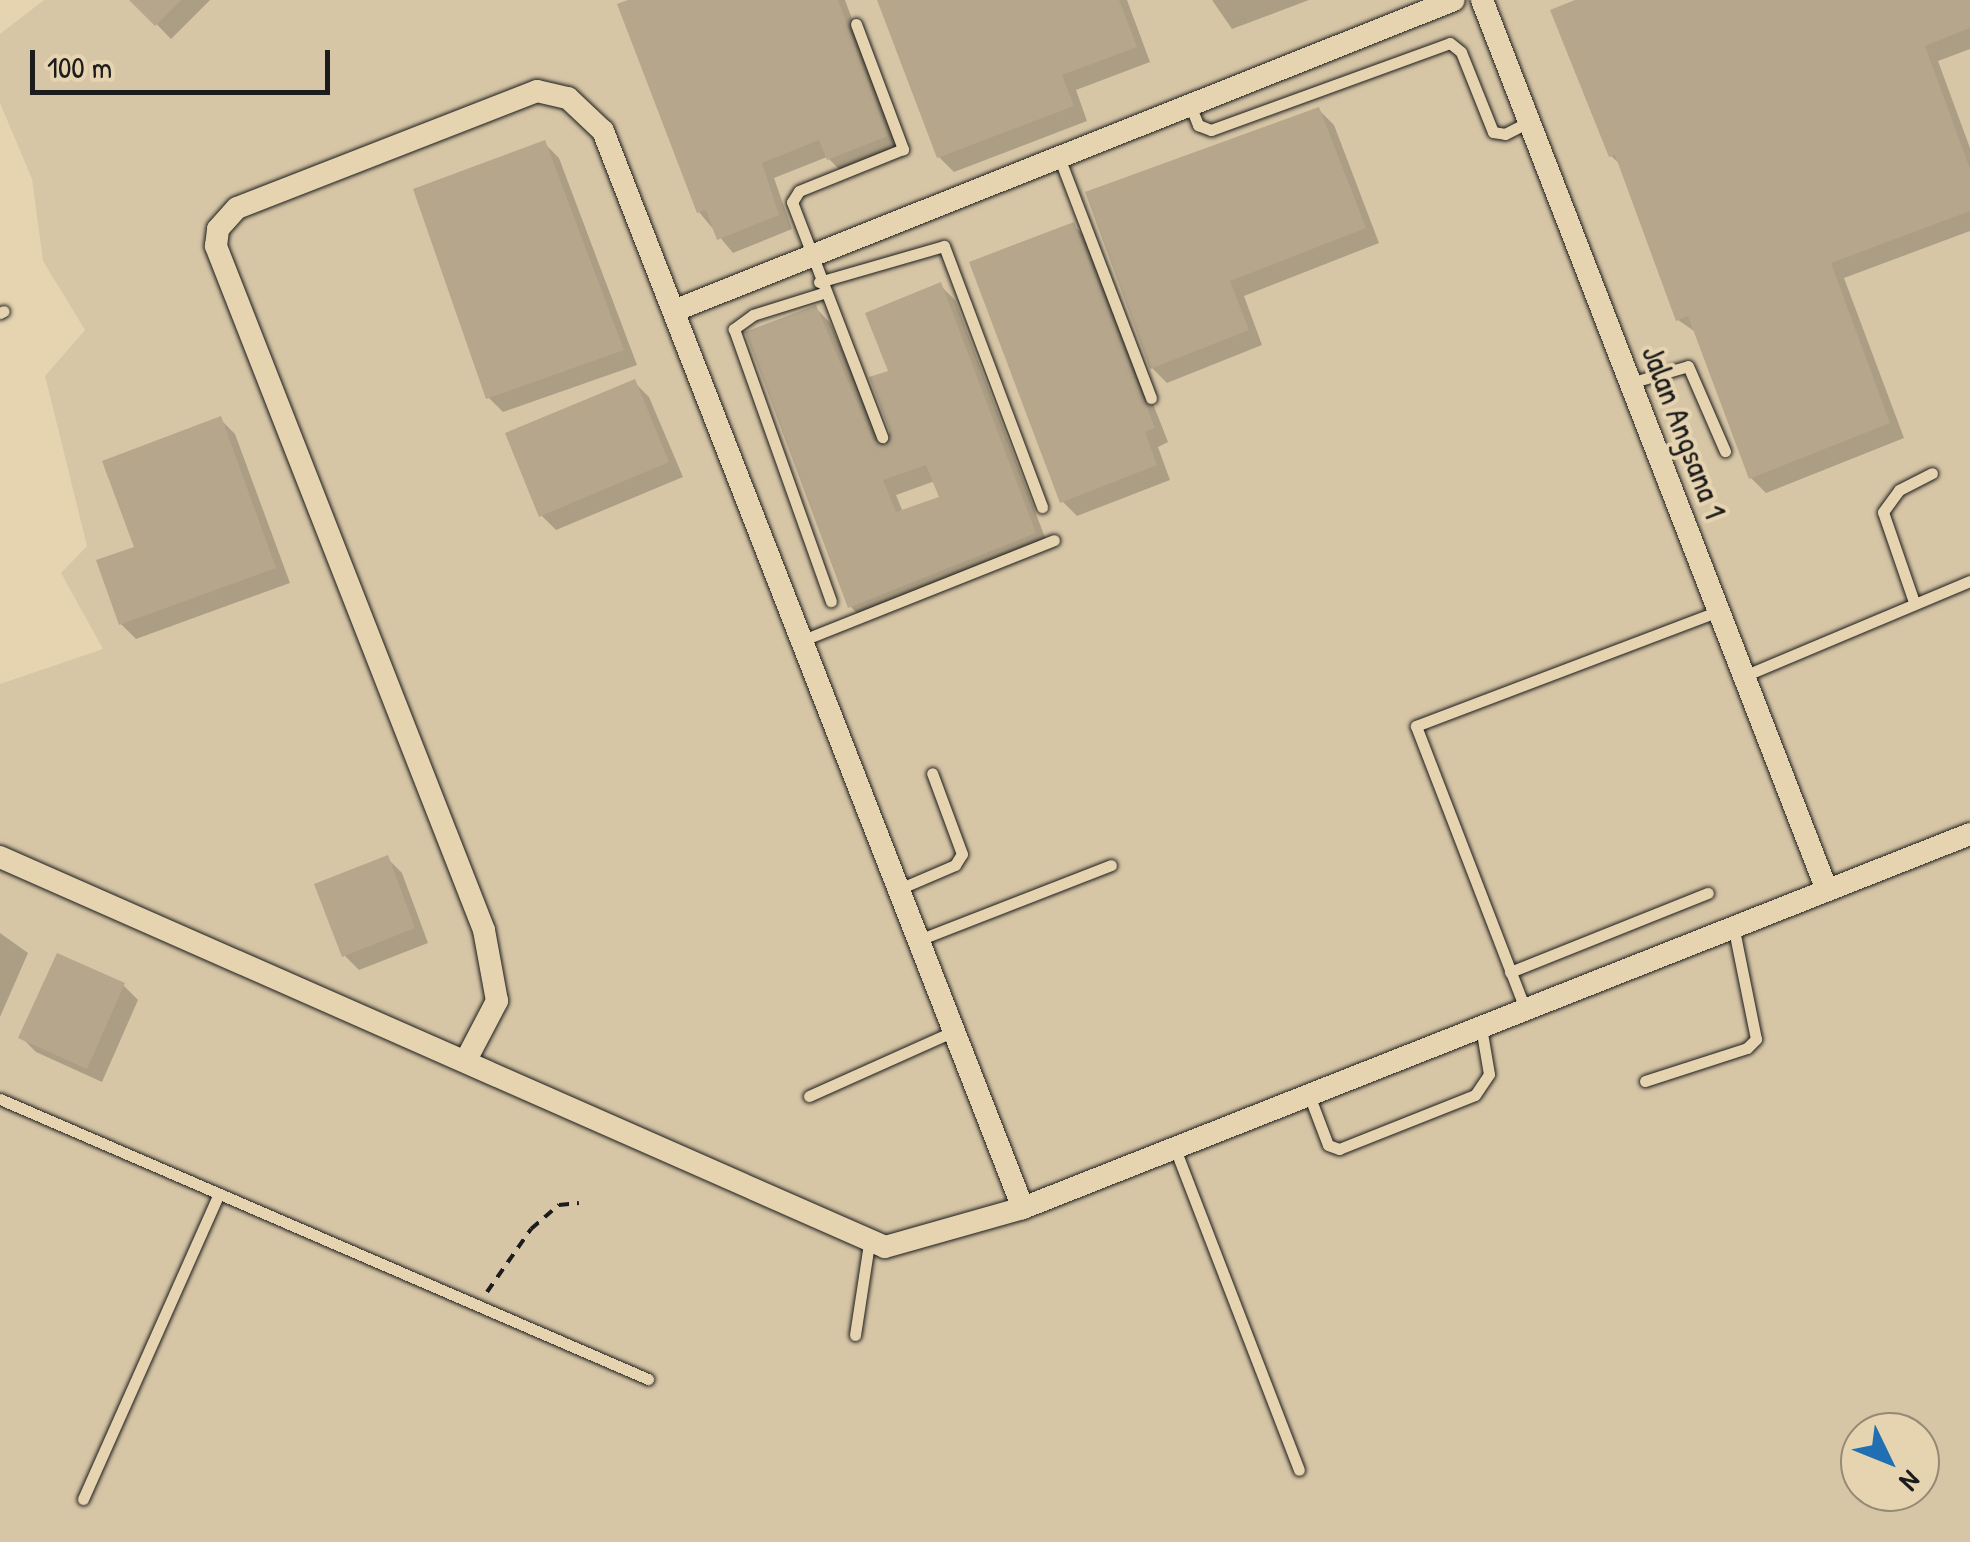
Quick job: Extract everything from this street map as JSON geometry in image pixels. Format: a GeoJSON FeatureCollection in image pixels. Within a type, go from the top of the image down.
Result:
{"type":"FeatureCollection","features":[{"type":"Feature","properties":{"kind":"street"},"geometry":{"type":"LineString","coordinates":[[676,310],[1454,0]]}},
{"type":"Feature","properties":{"kind":"street","name":"Jalan Angsana 1"},"geometry":{"type":"LineString","coordinates":[[1482,0],[1826,888]]}},
{"type":"Feature","properties":{"kind":"street"},"geometry":{"type":"LineString","coordinates":[[466,1060],[497,1001],[484,930],[218,257],[218,228],[237,208],[537,91],[568,98],[603,131],[1023,1208]]}},
{"type":"Feature","properties":{"kind":"street"},"geometry":{"type":"LineString","coordinates":[[0,856],[466,1060],[869,1243],[895,1246],[1023,1208],[1308,1090],[1970,834]]}},
{"type":"Feature","properties":{"kind":"lane"},"geometry":{"type":"LineString","coordinates":[[856,24],[904,146],[896,157],[794,196],[809,256],[882,437]]}},
{"type":"Feature","properties":{"kind":"lane"},"geometry":{"type":"LineString","coordinates":[[1190,105],[1198,125],[1210,130],[1450,42],[1461,52],[1493,132],[1505,134],[1529,122]]}},
{"type":"Feature","properties":{"kind":"lane"},"geometry":{"type":"LineString","coordinates":[[1059,157],[1151,398]]}},
{"type":"Feature","properties":{"kind":"lane"},"geometry":{"type":"LineString","coordinates":[[831,602],[734,329],[753,315],[821,287],[944,246],[1042,507]]}},
{"type":"Feature","properties":{"kind":"lane"},"geometry":{"type":"LineString","coordinates":[[1630,384],[1688,366],[1725,451]]}},
{"type":"Feature","properties":{"kind":"lane"},"geometry":{"type":"LineString","coordinates":[[1914,602],[1883,512],[1899,490],[1932,473]]}},
{"type":"Feature","properties":{"kind":"lane"},"geometry":{"type":"LineString","coordinates":[[803,640],[1054,540]]}},
{"type":"Feature","properties":{"kind":"lane"},"geometry":{"type":"LineString","coordinates":[[1744,676],[1970,580]]}},
{"type":"Feature","properties":{"kind":"lane"},"geometry":{"type":"LineString","coordinates":[[1524,1006],[1416,738],[1416,726],[1718,610]]}},
{"type":"Feature","properties":{"kind":"lane"},"geometry":{"type":"LineString","coordinates":[[899,889],[954,865],[962,854],[932,773]]}},
{"type":"Feature","properties":{"kind":"lane"},"geometry":{"type":"LineString","coordinates":[[919,940],[1111,864]]}},
{"type":"Feature","properties":{"kind":"lane"},"geometry":{"type":"LineString","coordinates":[[1510,972],[1708,893]]}},
{"type":"Feature","properties":{"kind":"lane"},"geometry":{"type":"LineString","coordinates":[[1645,1080],[1747,1048],[1756,1040],[1733,925]]}},
{"type":"Feature","properties":{"kind":"lane"},"geometry":{"type":"LineString","coordinates":[[1308,1090],[1332,1149],[1373,1136],[1482,1089],[1489,1074],[1480,1023]]}},
{"type":"Feature","properties":{"kind":"lane"},"geometry":{"type":"LineString","coordinates":[[809,1096],[954,1031]]}},
{"type":"Feature","properties":{"kind":"lane"},"geometry":{"type":"LineString","coordinates":[[0,1099],[648,1379]]}},
{"type":"Feature","properties":{"kind":"lane"},"geometry":{"type":"LineString","coordinates":[[1174,1146],[1299,1470]]}},
{"type":"Feature","properties":{"kind":"lane"},"geometry":{"type":"LineString","coordinates":[[83,1498],[219,1194]]}},
{"type":"Feature","properties":{"kind":"lane"},"geometry":{"type":"LineString","coordinates":[[855,1336],[869,1243]]}},
{"type":"Feature","properties":{"kind":"path"},"geometry":{"type":"LineString","coordinates":[[479,1304],[531,1229],[559,1205],[580,1203]]}},
{"type":"Feature","properties":{"kind":"shaded area"},"geometry":{"type":"Polygon","coordinates":[[[44,0],[1970,0],[1970,1542],[0,1542],[0,684],[103,649],[61,573],[87,546],[45,376],[85,330],[43,261],[32,179],[0,103],[0,34],[44,0]]]}},
{"type":"Feature","properties":{"kind":"building"},"geometry":{"type":"Polygon","coordinates":[[[129,0],[181,0],[155,26],[129,0]]]}},
{"type":"Feature","properties":{"kind":"building"},"geometry":{"type":"Polygon","coordinates":[[[628,0],[838,0],[888,136],[827,160],[819,140],[762,163],[779,215],[717,240],[706,210],[697,213],[617,4],[628,0]]]}},
{"type":"Feature","properties":{"kind":"building"},"geometry":{"type":"Polygon","coordinates":[[[877,0],[1119,0],[1137,47],[1062,75],[1074,106],[937,158],[877,0]]]}},
{"type":"Feature","properties":{"kind":"building"},"geometry":{"type":"Polygon","coordinates":[[[1575,0],[1970,0],[1970,28],[1925,46],[1970,169],[1970,211],[1831,263],[1890,423],[1749,479],[1688,316],[1676,321],[1615,155],[1609,157],[1550,10],[1575,0]]]}},
{"type":"Feature","properties":{"kind":"building"},"geometry":{"type":"Polygon","coordinates":[[[1319,107],[1366,228],[1230,281],[1249,330],[1150,369],[1085,192],[1319,107]]]}},
{"type":"Feature","properties":{"kind":"building"},"geometry":{"type":"Polygon","coordinates":[[[545,140],[624,350],[486,399],[413,189],[545,140]]]}},
{"type":"Feature","properties":{"kind":"building"},"geometry":{"type":"Polygon","coordinates":[[[1074,222],[1155,428],[1145,432],[1157,465],[1060,503],[969,262],[1074,222]]]}},
{"type":"Feature","properties":{"kind":"building"},"geometry":{"type":"Polygon","coordinates":[[[941,282],[1036,533],[848,608],[745,332],[816,305],[873,440],[884,446],[891,435],[869,377],[888,371],[865,313],[941,282]],[[926,465],[883,480],[896,512],[939,497],[926,465]]]}},
{"type":"Feature","properties":{"kind":"building"},"geometry":{"type":"Polygon","coordinates":[[[635,379],[669,462],[539,517],[505,433],[635,379]]]}},
{"type":"Feature","properties":{"kind":"building"},"geometry":{"type":"Polygon","coordinates":[[[221,416],[276,568],[119,625],[96,560],[134,547],[102,461],[221,416]]]}},
{"type":"Feature","properties":{"kind":"building"},"geometry":{"type":"Polygon","coordinates":[[[388,855],[415,928],[342,957],[314,884],[388,855]]]}},
{"type":"Feature","properties":{"kind":"building"},"geometry":{"type":"Polygon","coordinates":[[[57,953],[125,983],[87,1069],[18,1038],[57,953]]]}}]}
